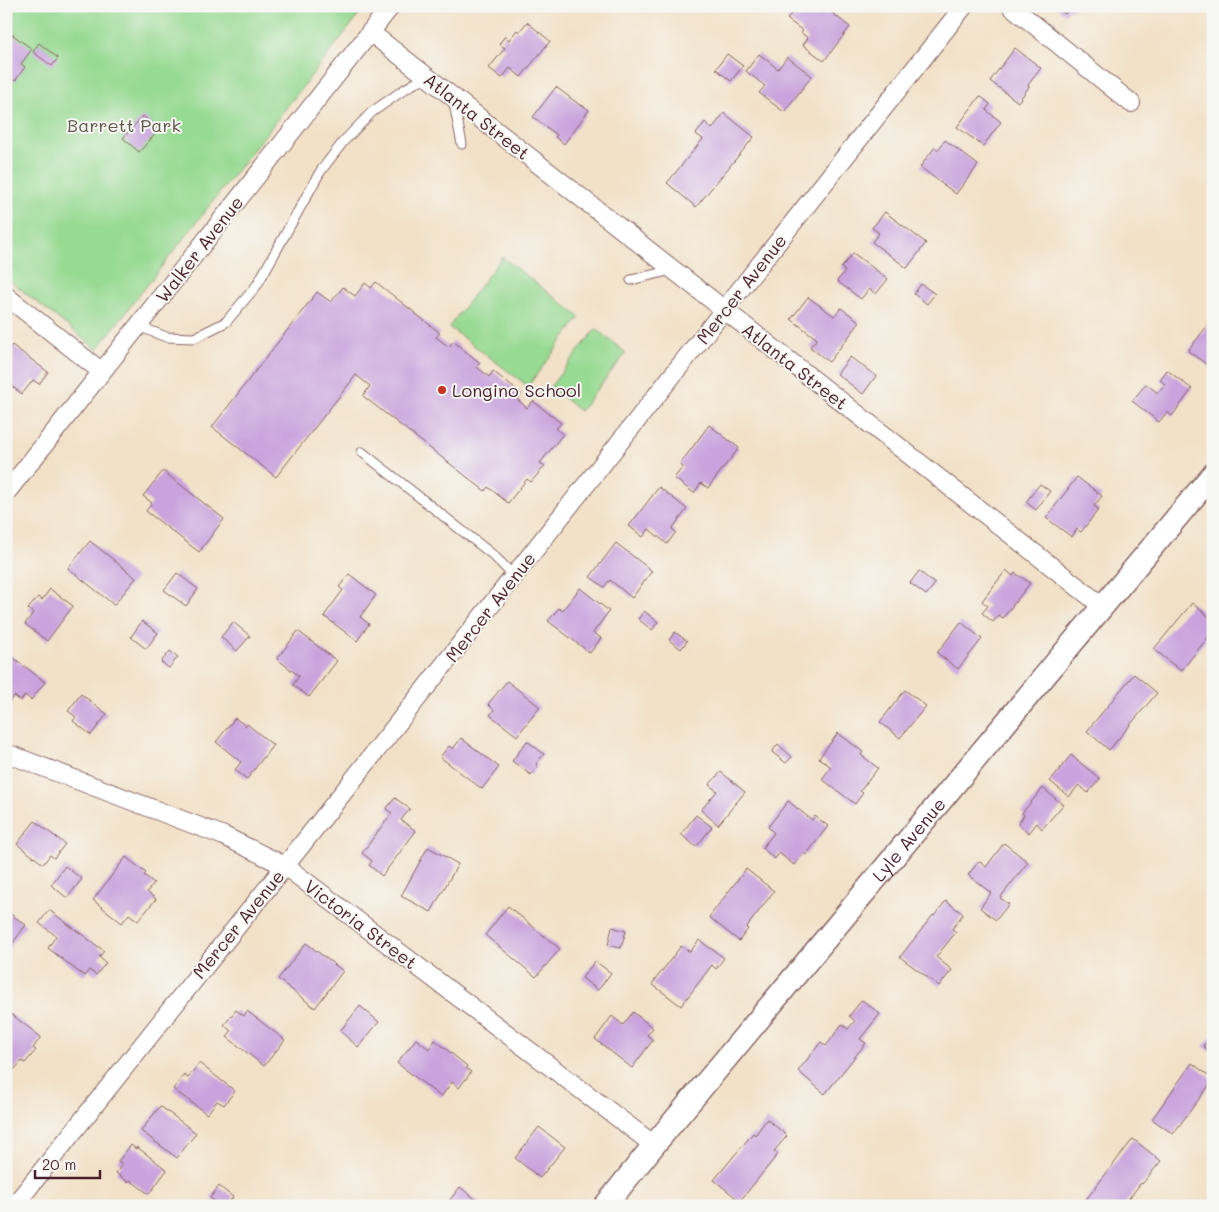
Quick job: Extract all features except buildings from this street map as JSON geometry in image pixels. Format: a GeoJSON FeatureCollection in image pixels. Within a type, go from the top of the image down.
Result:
{"type":"FeatureCollection","features":[{"type":"Feature","properties":{"kind":"street","name":"Walker Avenue"},"geometry":{"type":"LineString","coordinates":[[6,493],[391,6]]}},
{"type":"Feature","properties":{"kind":"street","name":"Mercer Avenue"},"geometry":{"type":"LineString","coordinates":[[14,1206],[964,6]]}},
{"type":"Feature","properties":{"kind":"street"},"geometry":{"type":"LineString","coordinates":[[1011,6],[1131,103]]}},
{"type":"Feature","properties":{"kind":"street","name":"Atlanta Street"},"geometry":{"type":"LineString","coordinates":[[370,32],[1102,606]]}},
{"type":"Feature","properties":{"kind":"street"},"geometry":{"type":"LineString","coordinates":[[6,296],[102,372]]}},
{"type":"Feature","properties":{"kind":"street","name":"Lyle Avenue"},"geometry":{"type":"LineString","coordinates":[[605,1206],[1213,474]]}},
{"type":"Feature","properties":{"kind":"street","name":"Victoria Street"},"geometry":{"type":"LineString","coordinates":[[6,753],[224,836],[285,866],[654,1145]]}},
{"type":"Feature","properties":{"kind":"lane"},"geometry":{"type":"LineString","coordinates":[[138,326],[166,337],[194,338],[226,322],[257,285],[320,172],[343,142],[372,112],[426,76]]}},
{"type":"Feature","properties":{"kind":"lane"},"geometry":{"type":"LineString","coordinates":[[452,96],[462,144]]}},
{"type":"Feature","properties":{"kind":"lane"},"geometry":{"type":"LineString","coordinates":[[631,280],[673,270]]}},
{"type":"Feature","properties":{"kind":"lane"},"geometry":{"type":"LineString","coordinates":[[362,452],[493,555],[514,576]]}},
{"type":"Feature","properties":{"kind":"green space","name":"Barrett Park"},"geometry":{"type":"Polygon","coordinates":[[[6,6],[366,6],[97,349],[6,278],[6,6]]]}},
{"type":"Feature","properties":{"kind":"green space"},"geometry":{"type":"Polygon","coordinates":[[[502,257],[580,317],[528,386],[449,327],[502,257]]]}},
{"type":"Feature","properties":{"kind":"green space"},"geometry":{"type":"Polygon","coordinates":[[[596,329],[626,353],[580,411],[550,387],[596,329]]]}},
{"type":"Feature","properties":{"kind":"place","name":"Longino School"},"geometry":{"type":"Point","coordinates":[442,390]}}]}
